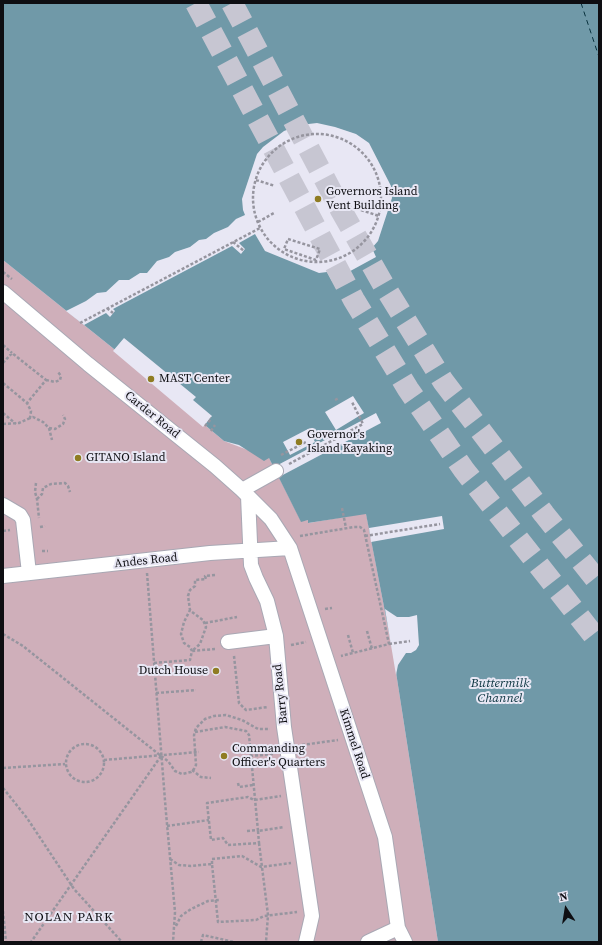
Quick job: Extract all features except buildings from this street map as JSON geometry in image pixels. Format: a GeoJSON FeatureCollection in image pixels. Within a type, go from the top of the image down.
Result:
{"type":"FeatureCollection","features":[{"type":"Feature","properties":{"kind":"street","name":"Carder Road"},"geometry":{"type":"LineString","coordinates":[[3,292],[88,364],[215,466],[271,519],[287,544]]}},
{"type":"Feature","properties":{"kind":"street"},"geometry":{"type":"LineString","coordinates":[[245,493],[276,471]]}},
{"type":"Feature","properties":{"kind":"street","name":"Barry Road"},"geometry":{"type":"LineString","coordinates":[[245,493],[251,565],[267,601],[276,636],[284,727],[312,916],[306,942]]}},
{"type":"Feature","properties":{"kind":"street"},"geometry":{"type":"LineString","coordinates":[[3,506],[20,515],[23,520],[29,573]]}},
{"type":"Feature","properties":{"kind":"street","name":"Andes Road"},"geometry":{"type":"LineString","coordinates":[[3,576],[210,553],[250,552],[287,544]]}},
{"type":"Feature","properties":{"kind":"street","name":"Kimmel Road"},"geometry":{"type":"LineString","coordinates":[[287,544],[385,836],[398,928],[405,942]]}},
{"type":"Feature","properties":{"kind":"street"},"geometry":{"type":"LineString","coordinates":[[224,645],[276,636]]}},
{"type":"Feature","properties":{"kind":"street"},"geometry":{"type":"LineString","coordinates":[[368,942],[398,928]]}},
{"type":"Feature","properties":{"kind":"path"},"geometry":{"type":"LineString","coordinates":[[309,135],[327,135],[336,137],[357,147],[372,164],[380,186],[381,204],[379,216],[375,226],[364,242],[354,251],[337,259],[324,262],[296,258],[270,240],[261,228],[253,203],[256,180],[266,160],[287,142],[309,135]]}},
{"type":"Feature","properties":{"kind":"path"},"geometry":{"type":"LineString","coordinates":[[256,180],[275,186]]}},
{"type":"Feature","properties":{"kind":"path"},"geometry":{"type":"LineString","coordinates":[[361,210],[379,216]]}},
{"type":"Feature","properties":{"kind":"path"},"geometry":{"type":"LineString","coordinates":[[258,222],[274,213]]}},
{"type":"Feature","properties":{"kind":"path"},"geometry":{"type":"LineString","coordinates":[[80,322],[261,228]]}},
{"type":"Feature","properties":{"kind":"path"},"geometry":{"type":"LineString","coordinates":[[288,238],[320,249],[316,260],[283,250],[288,238]]}},
{"type":"Feature","properties":{"kind":"path"},"geometry":{"type":"LineString","coordinates":[[233,242],[244,251]]}},
{"type":"Feature","properties":{"kind":"path"},"geometry":{"type":"LineString","coordinates":[[107,308],[113,313]]}},
{"type":"Feature","properties":{"kind":"path"},"geometry":{"type":"LineString","coordinates":[[3,345],[46,380],[55,382],[60,380],[61,376],[58,372]]}},
{"type":"Feature","properties":{"kind":"path"},"geometry":{"type":"LineString","coordinates":[[3,363],[12,353]]}},
{"type":"Feature","properties":{"kind":"path"},"geometry":{"type":"LineString","coordinates":[[27,403],[46,380]]}},
{"type":"Feature","properties":{"kind":"path"},"geometry":{"type":"LineString","coordinates":[[3,383],[27,403],[31,411],[30,418]]}},
{"type":"Feature","properties":{"kind":"path"},"geometry":{"type":"LineString","coordinates":[[335,400],[339,398]]}},
{"type":"Feature","properties":{"kind":"path"},"geometry":{"type":"LineString","coordinates":[[276,471],[363,424],[352,402]]}},
{"type":"Feature","properties":{"kind":"path"},"geometry":{"type":"LineString","coordinates":[[3,413],[16,424]]}},
{"type":"Feature","properties":{"kind":"path"},"geometry":{"type":"LineString","coordinates":[[49,428],[54,429],[62,424],[65,419],[63,415]]}},
{"type":"Feature","properties":{"kind":"path"},"geometry":{"type":"LineString","coordinates":[[3,424],[16,424],[30,418],[40,420],[49,428],[52,440]]}},
{"type":"Feature","properties":{"kind":"path"},"geometry":{"type":"LineString","coordinates":[[205,426],[211,419],[210,418]]}},
{"type":"Feature","properties":{"kind":"path"},"geometry":{"type":"LineString","coordinates":[[211,431],[215,425]]}},
{"type":"Feature","properties":{"kind":"path"},"geometry":{"type":"LineString","coordinates":[[280,455],[306,442]]}},
{"type":"Feature","properties":{"kind":"path"},"geometry":{"type":"LineString","coordinates":[[37,498],[42,494],[42,490],[45,486],[56,482],[67,484],[70,492]]}},
{"type":"Feature","properties":{"kind":"path"},"geometry":{"type":"LineString","coordinates":[[36,483],[35,492],[37,498],[40,533]]}},
{"type":"Feature","properties":{"kind":"path"},"geometry":{"type":"LineString","coordinates":[[342,508],[346,528]]}},
{"type":"Feature","properties":{"kind":"path"},"geometry":{"type":"LineString","coordinates":[[366,536],[440,524]]}},
{"type":"Feature","properties":{"kind":"path"},"geometry":{"type":"LineString","coordinates":[[40,527],[46,526]]}},
{"type":"Feature","properties":{"kind":"path"},"geometry":{"type":"LineString","coordinates":[[287,544],[346,528],[358,526],[362,528],[366,536],[389,644]]}},
{"type":"Feature","properties":{"kind":"path"},"geometry":{"type":"LineString","coordinates":[[41,545],[42,556]]}},
{"type":"Feature","properties":{"kind":"path"},"geometry":{"type":"LineString","coordinates":[[42,551],[48,551]]}},
{"type":"Feature","properties":{"kind":"path"},"geometry":{"type":"LineString","coordinates":[[146,561],[175,912],[174,942]]}},
{"type":"Feature","properties":{"kind":"path"},"geometry":{"type":"LineString","coordinates":[[154,663],[190,660],[192,651],[200,644],[206,627],[205,623],[190,610],[188,605],[188,592],[195,586],[195,580],[206,579],[205,576],[215,576],[214,567]]}},
{"type":"Feature","properties":{"kind":"path"},"geometry":{"type":"LineString","coordinates":[[328,609],[332,608]]}},
{"type":"Feature","properties":{"kind":"path"},"geometry":{"type":"LineString","coordinates":[[190,610],[184,622],[181,634],[184,643],[190,647],[192,651]]}},
{"type":"Feature","properties":{"kind":"path"},"geometry":{"type":"LineString","coordinates":[[205,623],[237,617]]}},
{"type":"Feature","properties":{"kind":"path"},"geometry":{"type":"LineString","coordinates":[[367,631],[372,649]]}},
{"type":"Feature","properties":{"kind":"path"},"geometry":{"type":"LineString","coordinates":[[3,634],[23,646],[161,756],[175,771],[182,774],[187,774],[196,765],[195,732],[199,724],[205,719],[214,716],[226,715],[242,720],[258,729],[267,730],[284,727]]}},
{"type":"Feature","properties":{"kind":"path"},"geometry":{"type":"LineString","coordinates":[[348,635],[353,653]]}},
{"type":"Feature","properties":{"kind":"path"},"geometry":{"type":"LineString","coordinates":[[327,661],[389,644],[410,641]]}},
{"type":"Feature","properties":{"kind":"path"},"geometry":{"type":"LineString","coordinates":[[192,651],[224,645]]}},
{"type":"Feature","properties":{"kind":"path"},"geometry":{"type":"LineString","coordinates":[[234,655],[239,703],[246,710],[282,705]]}},
{"type":"Feature","properties":{"kind":"path"},"geometry":{"type":"LineString","coordinates":[[156,693],[196,690]]}},
{"type":"Feature","properties":{"kind":"path"},"geometry":{"type":"LineString","coordinates":[[195,732],[225,727],[246,731],[249,734],[254,800],[268,916],[266,942]]}},
{"type":"Feature","properties":{"kind":"path"},"geometry":{"type":"LineString","coordinates":[[309,744],[334,741]]}},
{"type":"Feature","properties":{"kind":"path"},"geometry":{"type":"LineString","coordinates":[[85,744],[97,748],[104,760],[102,772],[93,781],[87,782],[82,782],[73,778],[67,770],[65,764],[67,756],[73,748],[85,744]]}},
{"type":"Feature","properties":{"kind":"path"},"geometry":{"type":"LineString","coordinates":[[104,760],[199,752]]}},
{"type":"Feature","properties":{"kind":"path"},"geometry":{"type":"LineString","coordinates":[[250,756],[288,752]]}},
{"type":"Feature","properties":{"kind":"path"},"geometry":{"type":"LineString","coordinates":[[31,942],[161,756]]}},
{"type":"Feature","properties":{"kind":"path"},"geometry":{"type":"LineString","coordinates":[[3,768],[65,764]]}},
{"type":"Feature","properties":{"kind":"path"},"geometry":{"type":"LineString","coordinates":[[192,770],[201,777],[212,778]]}},
{"type":"Feature","properties":{"kind":"path"},"geometry":{"type":"LineString","coordinates":[[238,783],[238,787],[253,785]]}},
{"type":"Feature","properties":{"kind":"path"},"geometry":{"type":"LineString","coordinates":[[3,788],[27,818],[74,889],[122,942]]}},
{"type":"Feature","properties":{"kind":"path"},"geometry":{"type":"LineString","coordinates":[[259,843],[228,845],[223,838],[211,840],[207,803],[248,797],[254,800],[294,795]]}},
{"type":"Feature","properties":{"kind":"path"},"geometry":{"type":"LineString","coordinates":[[167,826],[209,820]]}},
{"type":"Feature","properties":{"kind":"path"},"geometry":{"type":"LineString","coordinates":[[247,831],[299,825]]}},
{"type":"Feature","properties":{"kind":"path"},"geometry":{"type":"LineString","coordinates":[[304,861],[262,867],[242,856],[212,859],[218,922],[256,920],[268,916],[311,910]]}},
{"type":"Feature","properties":{"kind":"path"},"geometry":{"type":"LineString","coordinates":[[170,859],[179,865],[191,866],[212,864]]}},
{"type":"Feature","properties":{"kind":"path"},"geometry":{"type":"LineString","coordinates":[[175,928],[182,916],[191,909],[208,901],[220,900]]}},
{"type":"Feature","properties":{"kind":"path"},"geometry":{"type":"LineString","coordinates":[[3,911],[6,942]]}},
{"type":"Feature","properties":{"kind":"path"},"geometry":{"type":"LineString","coordinates":[[201,942],[203,935],[234,942]]}},
{"type":"Feature","properties":{"kind":"shaded area"},"geometry":{"type":"Polygon","coordinates":[[[3,260],[114,349],[224,441],[269,458],[301,521],[308,520],[309,523],[366,513],[393,653],[438,942],[3,942],[3,260]]]}},
{"type":"Feature","properties":{"kind":"water","name":"Buttermilk Channel"},"geometry":{"type":"Polygon","coordinates":[[[3,3],[599,3],[599,942],[438,942],[393,653],[366,514],[308,523],[308,520],[301,522],[269,458],[264,461],[239,445],[224,441],[114,349],[3,260],[3,3]]]}},
{"type":"Feature","properties":{"kind":"pier"},"geometry":{"type":"Polygon","coordinates":[[[317,123],[356,134],[369,143],[391,186],[392,198],[378,241],[372,248],[376,257],[332,281],[327,272],[319,273],[265,251],[255,234],[239,243],[245,249],[241,254],[232,246],[113,309],[115,311],[110,317],[106,313],[84,325],[66,311],[86,301],[97,293],[106,292],[119,280],[129,280],[140,273],[147,273],[157,261],[169,257],[175,252],[190,247],[199,240],[206,239],[214,233],[228,227],[236,219],[245,215],[242,199],[257,154],[263,147],[284,131],[300,125],[317,123]]]}},
{"type":"Feature","properties":{"kind":"pier","name":"MAST Center"},"geometry":{"type":"Polygon","coordinates":[[[124,338],[196,397],[193,400],[212,416],[203,427],[113,351],[124,338]]]}},
{"type":"Feature","properties":{"kind":"pier"},"geometry":{"type":"Polygon","coordinates":[[[353,396],[364,413],[336,430],[325,412],[353,396]]]}},
{"type":"Feature","properties":{"kind":"pier"},"geometry":{"type":"Polygon","coordinates":[[[376,413],[381,423],[279,477],[274,467],[376,413]]]}},
{"type":"Feature","properties":{"kind":"pier","name":"Governor's Island Kayaking"},"geometry":{"type":"Polygon","coordinates":[[[308,429],[315,442],[290,455],[283,442],[308,429]]]}},
{"type":"Feature","properties":{"kind":"pier"},"geometry":{"type":"Polygon","coordinates":[[[442,516],[444,529],[371,542],[369,528],[442,516]]]}},
{"type":"Feature","properties":{"kind":"pier"},"geometry":{"type":"Polygon","coordinates":[[[385,609],[397,617],[417,615],[419,645],[416,650],[411,653],[406,653],[398,665],[396,675],[385,609]]]}},
{"type":"Feature","properties":{"kind":"ferry route"},"geometry":{"type":"LineString","coordinates":[[581,3],[599,57]]}},
{"type":"Feature","properties":{"kind":"tunnel"},"geometry":{"type":"LineString","coordinates":[[196,3],[354,300],[408,389],[464,470],[599,642]]}},
{"type":"Feature","properties":{"kind":"tunnel"},"geometry":{"type":"LineString","coordinates":[[232,3],[341,210],[383,284],[443,381],[544,514],[599,583]]}},
{"type":"Feature","properties":{"kind":"place","name":"Governors Island Vent Building"},"geometry":{"type":"Point","coordinates":[318,199]}},
{"type":"Feature","properties":{"kind":"place","name":"MAST Center"},"geometry":{"type":"Point","coordinates":[151,379]}},
{"type":"Feature","properties":{"kind":"place","name":"Governor's Island Kayaking"},"geometry":{"type":"Point","coordinates":[299,442]}},
{"type":"Feature","properties":{"kind":"place","name":"GITANO Island"},"geometry":{"type":"Point","coordinates":[78,458]}},
{"type":"Feature","properties":{"kind":"place","name":"Dutch House"},"geometry":{"type":"Point","coordinates":[216,671]}},
{"type":"Feature","properties":{"kind":"place","name":"Commanding Officer's Quarters"},"geometry":{"type":"Point","coordinates":[224,756]}},
{"type":"Feature","properties":{"kind":"district","name":"NOLAN PARK"},"geometry":{"type":"Point","coordinates":[69,918]}}]}
